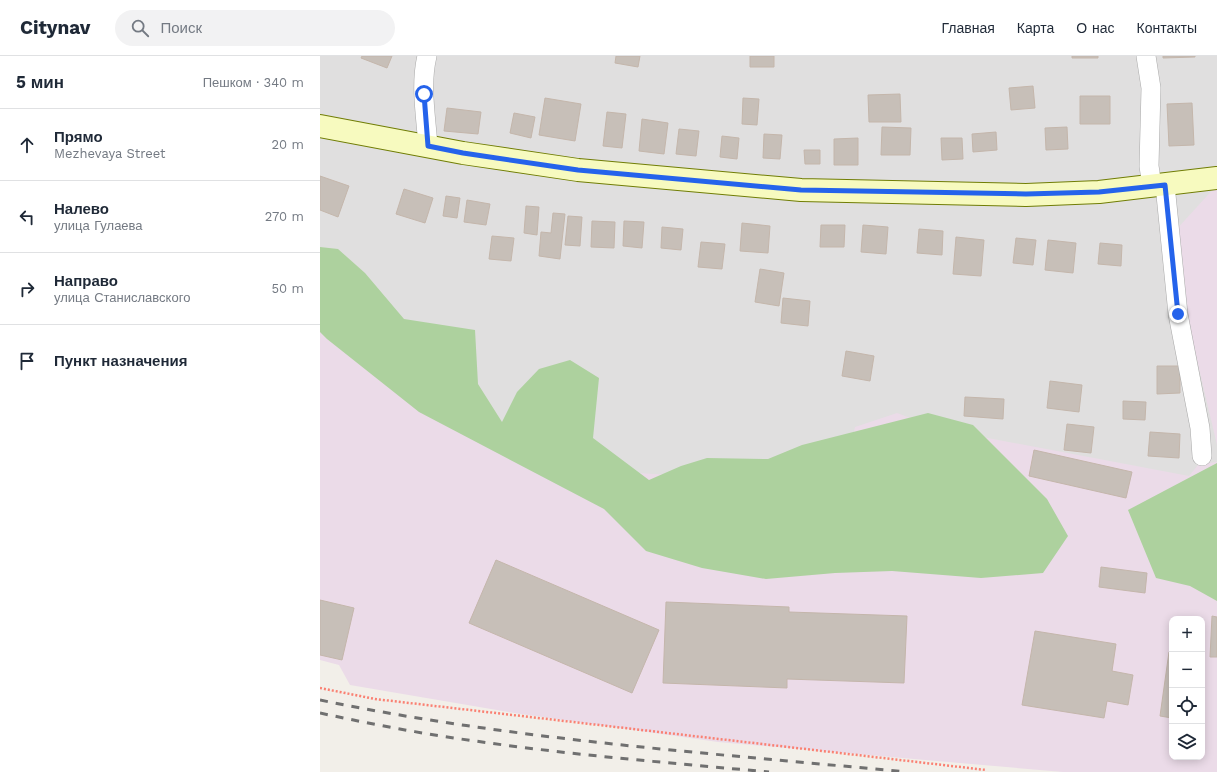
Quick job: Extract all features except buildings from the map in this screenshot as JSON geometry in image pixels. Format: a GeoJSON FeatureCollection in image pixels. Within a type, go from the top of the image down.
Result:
{"type":"FeatureCollection","features":[{"type":"Feature","properties":{"kind":"main road"},"geometry":{"type":"LineString","coordinates":[[320,126],[463,153],[578,170],[801,190],[1026,194],[1099,192],[1217,178]]}},
{"type":"Feature","properties":{"kind":"street"},"geometry":{"type":"LineString","coordinates":[[427,56],[424,68],[424,94],[428,146]]}},
{"type":"Feature","properties":{"kind":"street"},"geometry":{"type":"LineString","coordinates":[[1146,56],[1151,88],[1149,166],[1158,186],[1178,314],[1200,428],[1202,456]]}},
{"type":"Feature","properties":{"kind":"path"},"geometry":{"type":"LineString","coordinates":[[320,688],[375,699],[986,770]]}},
{"type":"Feature","properties":{"kind":"shaded area"},"geometry":{"type":"Polygon","coordinates":[[[320,56],[1217,56],[1217,698],[1205,635],[1205,616],[1169,616],[1169,618],[515,495],[320,339],[320,56]]]}},
{"type":"Feature","properties":{"kind":"shaded area"},"geometry":{"type":"Polygon","coordinates":[[[1217,185],[1217,445],[1184,305],[1175,231],[1217,185]]]}},
{"type":"Feature","properties":{"kind":"shaded area"},"geometry":{"type":"Polygon","coordinates":[[[320,278],[494,450],[637,473],[842,485],[855,427],[897,413],[940,429],[1189,476],[1199,464],[1217,462],[1217,772],[1063,772],[718,742],[514,713],[350,685],[339,665],[320,660],[320,278]]]}},
{"type":"Feature","properties":{"kind":"green space"},"geometry":{"type":"Polygon","coordinates":[[[320,247],[338,249],[365,273],[404,319],[475,330],[478,384],[502,422],[517,392],[539,369],[570,360],[599,378],[593,438],[649,480],[681,466],[707,458],[768,459],[802,445],[928,413],[973,425],[1047,499],[1068,536],[1043,573],[981,578],[892,571],[835,573],[766,579],[702,568],[646,551],[604,509],[419,412],[327,339],[320,332],[320,247]]]}},
{"type":"Feature","properties":{"kind":"green space"},"geometry":{"type":"Polygon","coordinates":[[[1217,463],[1217,601],[1190,586],[1156,578],[1128,510],[1217,463]]]}},
{"type":"Feature","properties":{"kind":"railway"},"geometry":{"type":"LineString","coordinates":[[320,700],[393,714],[465,725],[612,744],[906,772]]}},
{"type":"Feature","properties":{"kind":"railway"},"geometry":{"type":"LineString","coordinates":[[320,713],[417,732],[511,746],[769,772]]}},
{"type":"Feature","properties":{"kind":"route"},"geometry":{"type":"LineString","coordinates":[[424,94],[428,146],[463,153],[578,170],[801,190],[951,194],[1099,192],[1165,185],[1178,314]]}}]}
